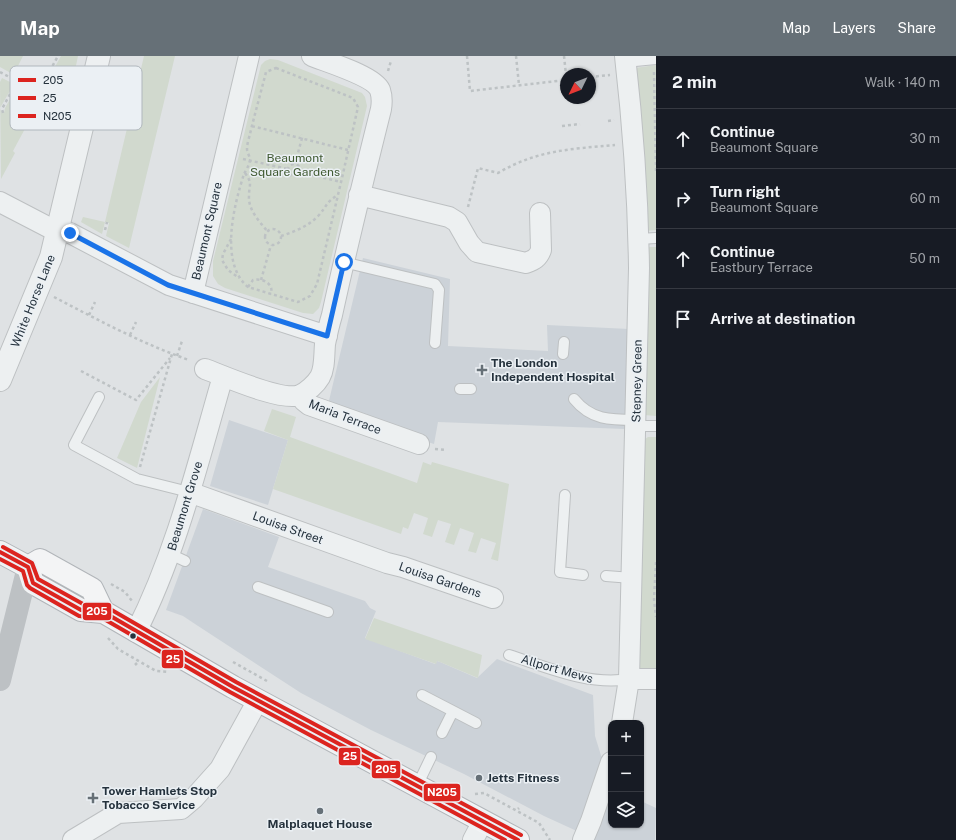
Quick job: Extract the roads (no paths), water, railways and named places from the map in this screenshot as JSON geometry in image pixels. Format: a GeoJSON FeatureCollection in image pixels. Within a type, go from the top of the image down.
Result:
{"type":"FeatureCollection","features":[{"type":"Feature","properties":{"kind":"highway"},"geometry":{"type":"LineString","coordinates":[[0,552],[28,567],[40,560],[92,589],[103,612],[136,632],[417,786],[478,831],[518,840]]}},
{"type":"Feature","properties":{"kind":"main road"},"geometry":{"type":"LineString","coordinates":[[0,680],[28,567]]}},
{"type":"Feature","properties":{"kind":"street","name":"White Horse Lane"},"geometry":{"type":"LineString","coordinates":[[97,66],[99,56]]}},
{"type":"Feature","properties":{"kind":"street","name":"Beaumont Square"},"geometry":{"type":"LineString","coordinates":[[249,56],[193,293],[327,336]]}},
{"type":"Feature","properties":{"kind":"street"},"geometry":{"type":"LineString","coordinates":[[300,395],[310,389],[320,377],[327,336],[382,100],[380,90],[374,82],[366,77],[312,56]]}},
{"type":"Feature","properties":{"kind":"street","name":"Stepney Green"},"geometry":{"type":"LineString","coordinates":[[622,720],[629,679],[636,423],[647,238],[633,144],[625,59]]}},
{"type":"Feature","properties":{"kind":"street","name":"White Horse Lane"},"geometry":{"type":"LineString","coordinates":[[0,380],[51,257],[81,130]]}},
{"type":"Feature","properties":{"kind":"street"},"geometry":{"type":"LineString","coordinates":[[359,195],[449,217],[457,222],[469,243],[477,252],[526,263],[534,260],[539,255],[541,250],[540,213]]}},
{"type":"Feature","properties":{"kind":"street"},"geometry":{"type":"LineString","coordinates":[[0,202],[48,227],[70,233],[168,285],[193,293]]}},
{"type":"Feature","properties":{"kind":"street","name":"Maria Terrace"},"geometry":{"type":"LineString","coordinates":[[214,372],[281,396],[292,397],[300,395],[309,405],[426,446]]}},
{"type":"Feature","properties":{"kind":"street","name":"Beaumont Grove"},"geometry":{"type":"LineString","coordinates":[[136,632],[178,557],[189,492],[214,372]]}},
{"type":"Feature","properties":{"kind":"street","name":"Louisa Street"},"geometry":{"type":"LineString","coordinates":[[189,492],[387,563]]}},
{"type":"Feature","properties":{"kind":"street","name":"Louisa Gardens"},"geometry":{"type":"LineString","coordinates":[[387,563],[403,567],[493,598]]}},
{"type":"Feature","properties":{"kind":"street"},"geometry":{"type":"LineString","coordinates":[[629,679],[656,679]]}},
{"type":"Feature","properties":{"kind":"street"},"geometry":{"type":"LineString","coordinates":[[73,840],[118,813],[181,809],[194,798],[220,769],[250,718],[258,700]]}},
{"type":"Feature","properties":{"kind":"street"},"geometry":{"type":"LineString","coordinates":[[583,840],[608,771]]}},
{"type":"Feature","properties":{"kind":"lane"},"geometry":{"type":"LineString","coordinates":[[625,59],[655,62]]}},
{"type":"Feature","properties":{"kind":"lane"},"geometry":{"type":"LineString","coordinates":[[344,262],[435,284],[439,290],[435,343]]}},
{"type":"Feature","properties":{"kind":"lane"},"geometry":{"type":"LineString","coordinates":[[563,354],[564,342]]}},
{"type":"Feature","properties":{"kind":"lane"},"geometry":{"type":"LineString","coordinates":[[460,389],[471,389]]}},
{"type":"Feature","properties":{"kind":"lane"},"geometry":{"type":"LineString","coordinates":[[99,397],[74,444],[137,479],[189,492]]}},
{"type":"Feature","properties":{"kind":"lane"},"geometry":{"type":"LineString","coordinates":[[574,399],[583,410],[597,417],[656,426]]}},
{"type":"Feature","properties":{"kind":"lane"},"geometry":{"type":"LineString","coordinates":[[565,495],[560,572],[582,575]]}},
{"type":"Feature","properties":{"kind":"lane"},"geometry":{"type":"LineString","coordinates":[[606,576],[632,578]]}},
{"type":"Feature","properties":{"kind":"lane"},"geometry":{"type":"LineString","coordinates":[[258,587],[328,612]]}},
{"type":"Feature","properties":{"kind":"lane","name":"Allport Mews"},"geometry":{"type":"LineString","coordinates":[[509,655],[578,677],[602,682],[629,679]]}},
{"type":"Feature","properties":{"kind":"lane"},"geometry":{"type":"LineString","coordinates":[[422,695],[476,723]]}},
{"type":"Feature","properties":{"kind":"lane"},"geometry":{"type":"LineString","coordinates":[[442,733],[452,711]]}},
{"type":"Feature","properties":{"kind":"lane"},"geometry":{"type":"LineString","coordinates":[[417,786],[431,757]]}},
{"type":"Feature","properties":{"kind":"place","name":"The London Independent Hospital"},"geometry":{"type":"Point","coordinates":[482,370]}},
{"type":"Feature","properties":{"kind":"place","name":"Jetts Fitness"},"geometry":{"type":"Point","coordinates":[479,778]}},
{"type":"Feature","properties":{"kind":"place","name":"Tower Hamlets Stop Tobacco Service"},"geometry":{"type":"Point","coordinates":[93,798]}},
{"type":"Feature","properties":{"kind":"place","name":"Malplaquet House"},"geometry":{"type":"Point","coordinates":[320,811]}},
{"type":"Feature","properties":{"kind":"park label","name":"Beaumont Square Gardens"},"geometry":{"type":"Point","coordinates":[295,165]}}]}
